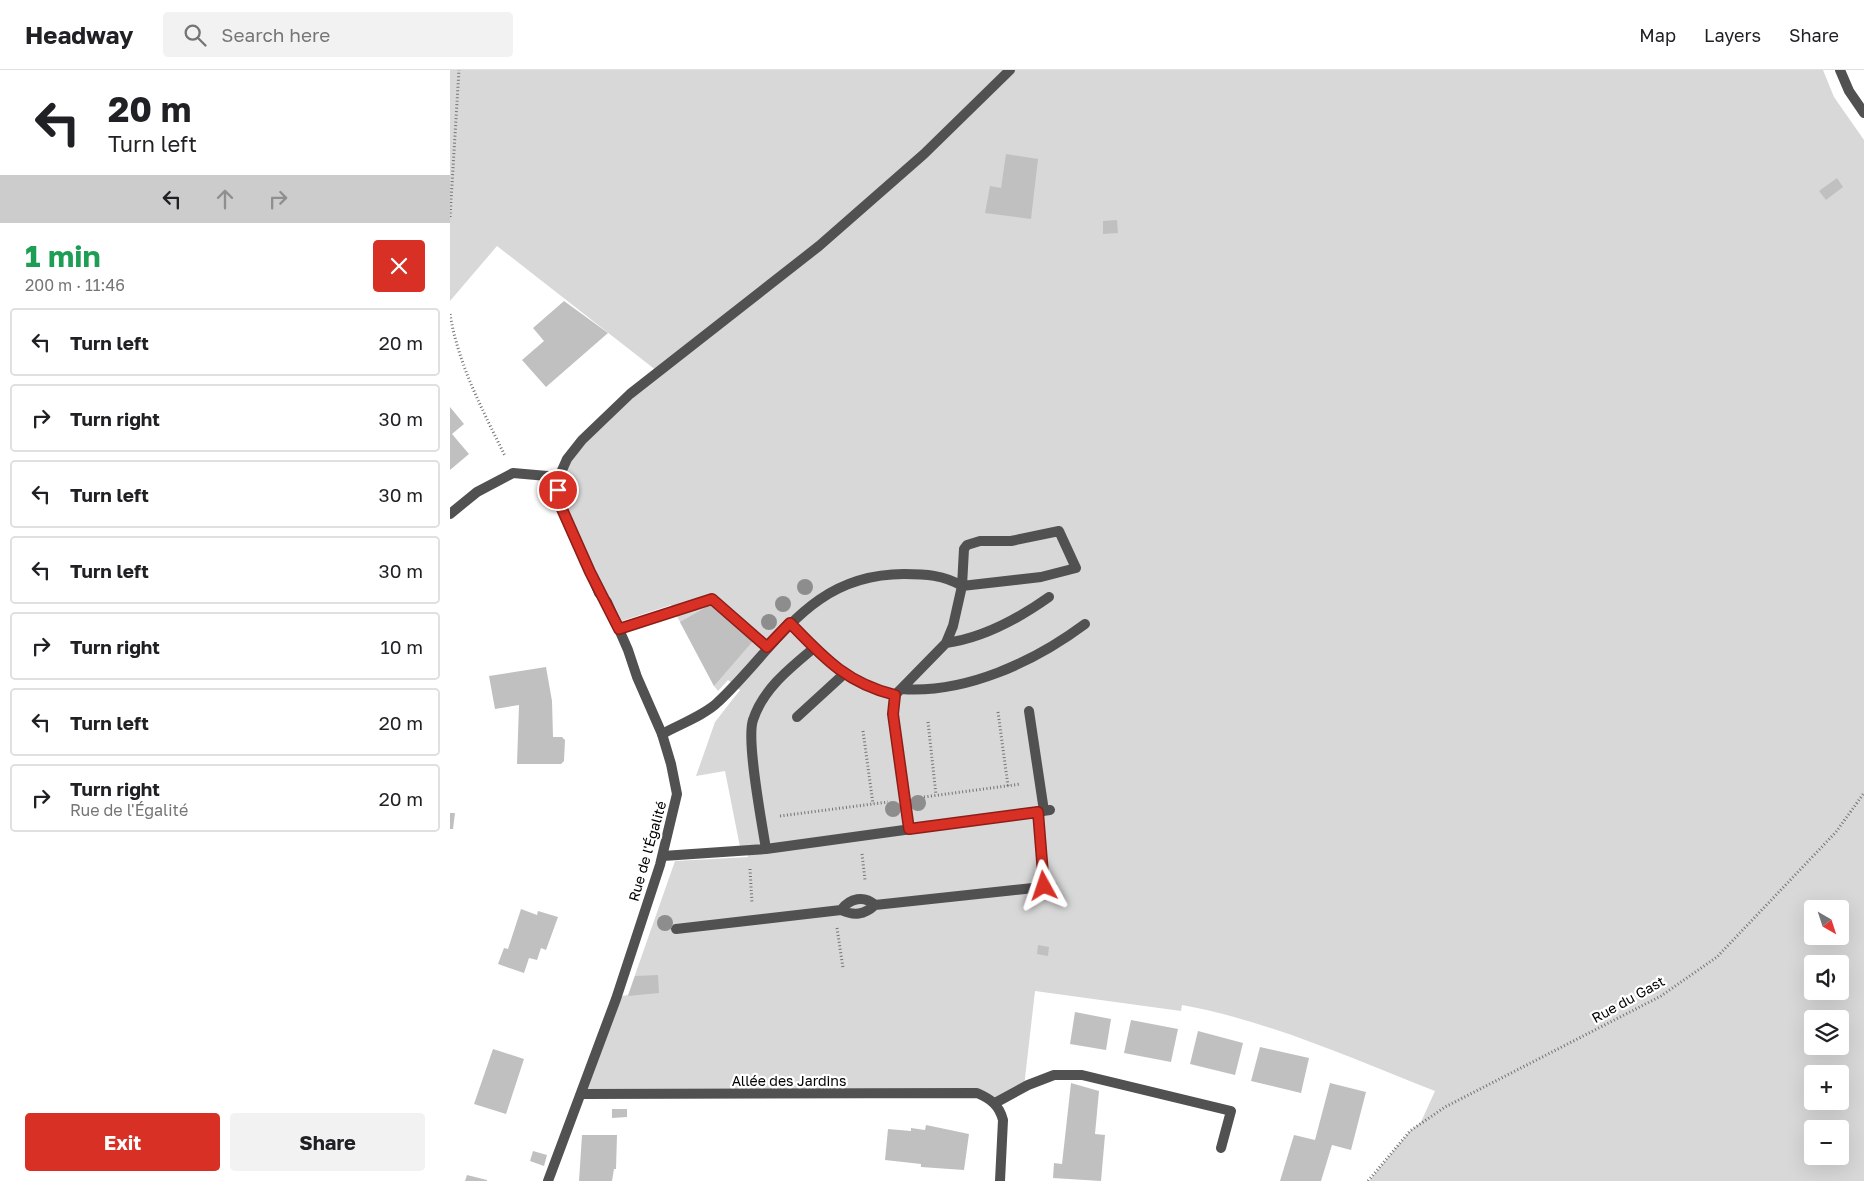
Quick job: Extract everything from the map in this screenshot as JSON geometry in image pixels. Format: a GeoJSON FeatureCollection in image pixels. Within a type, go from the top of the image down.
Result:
{"type":"FeatureCollection","features":[{"type":"Feature","properties":{"kind":"street"},"geometry":{"type":"LineString","coordinates":[[450,514],[476,492],[514,473],[559,477],[567,459],[582,440],[630,394],[819,246],[924,154],[1010,70]]}},
{"type":"Feature","properties":{"kind":"street"},"geometry":{"type":"LineString","coordinates":[[1840,70],[1849,91],[1864,114]]}},
{"type":"Feature","properties":{"kind":"street","name":"Rue de l'Égalité"},"geometry":{"type":"LineString","coordinates":[[548,1181],[616,999],[663,856],[676,794],[671,764],[662,734],[637,677],[619,629],[593,579],[562,509],[558,490],[559,477]]}},
{"type":"Feature","properties":{"kind":"street"},"geometry":{"type":"LineString","coordinates":[[662,734],[716,704],[790,623],[827,593],[866,578],[893,574],[929,574],[954,581],[962,586],[1041,577],[1076,568],[1059,531],[1010,541],[980,541],[967,545],[964,549],[962,586],[953,626],[946,643],[898,692],[893,714],[909,829]]}},
{"type":"Feature","properties":{"kind":"street"},"geometry":{"type":"LineString","coordinates":[[946,643],[969,639],[996,629],[1049,598]]}},
{"type":"Feature","properties":{"kind":"street"},"geometry":{"type":"LineString","coordinates":[[619,629],[712,599],[767,647]]}},
{"type":"Feature","properties":{"kind":"street"},"geometry":{"type":"LineString","coordinates":[[790,623],[814,648],[844,674],[869,687],[898,692],[940,688],[1007,668],[1057,644],[1085,624]]}},
{"type":"Feature","properties":{"kind":"street"},"geometry":{"type":"LineString","coordinates":[[766,849],[751,741],[752,720],[767,694],[778,680],[814,648]]}},
{"type":"Feature","properties":{"kind":"street"},"geometry":{"type":"LineString","coordinates":[[797,717],[844,674]]}},
{"type":"Feature","properties":{"kind":"street"},"geometry":{"type":"LineString","coordinates":[[838,910],[853,900],[871,902],[1048,886],[1044,811],[1029,711]]}},
{"type":"Feature","properties":{"kind":"street"},"geometry":{"type":"LineString","coordinates":[[663,856],[766,849],[1044,811]]}},
{"type":"Feature","properties":{"kind":"street"},"geometry":{"type":"LineString","coordinates":[[676,928],[838,910],[859,914],[868,912],[871,902]]}},
{"type":"Feature","properties":{"kind":"street"},"geometry":{"type":"LineString","coordinates":[[1000,1181],[1003,1120],[1001,1111],[994,1103],[1028,1085],[1054,1076],[1082,1075],[1231,1111],[1221,1148]]}},
{"type":"Feature","properties":{"kind":"street","name":"Allée des Jardins"},"geometry":{"type":"LineString","coordinates":[[582,1094],[977,1093],[994,1103]]}},
{"type":"Feature","properties":{"kind":"path"},"geometry":{"type":"LineString","coordinates":[[450,217],[459,70]]}},
{"type":"Feature","properties":{"kind":"path"},"geometry":{"type":"LineString","coordinates":[[450,314],[454,335],[469,376],[514,473]]}},
{"type":"Feature","properties":{"kind":"path"},"geometry":{"type":"LineString","coordinates":[[998,712],[1008,786]]}},
{"type":"Feature","properties":{"kind":"path"},"geometry":{"type":"LineString","coordinates":[[928,722],[936,795]]}},
{"type":"Feature","properties":{"kind":"path"},"geometry":{"type":"LineString","coordinates":[[863,731],[873,804]]}},
{"type":"Feature","properties":{"kind":"path","name":"Rue du Gast"},"geometry":{"type":"LineString","coordinates":[[1368,1181],[1410,1131],[1421,1122],[1446,1107],[1661,996],[1717,957],[1836,832],[1864,793]]}},
{"type":"Feature","properties":{"kind":"path"},"geometry":{"type":"LineString","coordinates":[[860,836],[871,902]]}},
{"type":"Feature","properties":{"kind":"path"},"geometry":{"type":"LineString","coordinates":[[749,861],[753,920]]}},
{"type":"Feature","properties":{"kind":"path"},"geometry":{"type":"LineString","coordinates":[[838,910],[842,968]]}},
{"type":"Feature","properties":{"kind":"shaded area"},"geometry":{"type":"Polygon","coordinates":[[[450,70],[1823,70],[1834,97],[1864,140],[1864,1181],[1369,1181],[1410,1131],[1421,1122],[1435,1091],[1311,1042],[1215,1012],[1182,1005],[1181,1011],[1035,991],[1024,1087],[995,1103],[986,1097],[582,1094],[617,997],[628,995],[675,861],[748,857],[746,846],[740,847],[725,771],[696,776],[715,722],[740,690],[728,680],[718,691],[671,605],[616,623],[559,500],[567,459],[657,371],[497,246],[450,301],[450,70]]]}},
{"type":"Feature","properties":{"kind":"building"},"geometry":{"type":"Polygon","coordinates":[[[1006,154],[1038,159],[1031,219],[985,213],[990,186],[1001,188],[1006,154]]]}},
{"type":"Feature","properties":{"kind":"building"},"geometry":{"type":"Polygon","coordinates":[[[1837,178],[1843,187],[1826,200],[1819,191],[1837,178]]]}},
{"type":"Feature","properties":{"kind":"building"},"geometry":{"type":"Polygon","coordinates":[[[1117,220],[1118,233],[1103,234],[1103,221],[1117,220]]]}},
{"type":"Feature","properties":{"kind":"building"},"geometry":{"type":"Polygon","coordinates":[[[564,301],[608,333],[546,387],[522,360],[544,341],[533,328],[564,301]]]}},
{"type":"Feature","properties":{"kind":"building"},"geometry":{"type":"Polygon","coordinates":[[[450,407],[464,424],[452,434],[469,454],[450,470],[450,407]]]}},
{"type":"Feature","properties":{"kind":"building"},"geometry":{"type":"Polygon","coordinates":[[[710,605],[753,641],[714,686],[680,622],[710,605]]]}},
{"type":"Feature","properties":{"kind":"building"},"geometry":{"type":"Polygon","coordinates":[[[546,667],[552,701],[553,737],[562,737],[565,740],[564,761],[561,764],[517,764],[519,705],[495,709],[489,676],[546,667]]]}},
{"type":"Feature","properties":{"kind":"building"},"geometry":{"type":"Polygon","coordinates":[[[450,813],[455,813],[453,829],[450,829],[450,813]]]}},
{"type":"Feature","properties":{"kind":"building"},"geometry":{"type":"Polygon","coordinates":[[[521,909],[537,915],[538,911],[558,917],[546,950],[541,948],[537,960],[529,958],[524,973],[498,964],[504,948],[508,949],[521,909]]]}},
{"type":"Feature","properties":{"kind":"building"},"geometry":{"type":"Polygon","coordinates":[[[1038,945],[1049,947],[1048,956],[1037,954],[1038,945]]]}},
{"type":"Feature","properties":{"kind":"building"},"geometry":{"type":"Polygon","coordinates":[[[658,975],[659,993],[628,996],[635,976],[658,975]]]}},
{"type":"Feature","properties":{"kind":"building"},"geometry":{"type":"Polygon","coordinates":[[[1075,1012],[1111,1019],[1106,1050],[1070,1044],[1075,1012]]]}},
{"type":"Feature","properties":{"kind":"building"},"geometry":{"type":"Polygon","coordinates":[[[1131,1020],[1178,1029],[1171,1062],[1124,1053],[1131,1020]]]}},
{"type":"Feature","properties":{"kind":"building"},"geometry":{"type":"Polygon","coordinates":[[[1198,1031],[1243,1043],[1235,1075],[1190,1064],[1198,1031]]]}},
{"type":"Feature","properties":{"kind":"building"},"geometry":{"type":"Polygon","coordinates":[[[1260,1047],[1309,1058],[1301,1093],[1251,1081],[1260,1047]]]}},
{"type":"Feature","properties":{"kind":"building"},"geometry":{"type":"Polygon","coordinates":[[[493,1049],[524,1059],[506,1114],[474,1104],[493,1049]]]}},
{"type":"Feature","properties":{"kind":"building"},"geometry":{"type":"Polygon","coordinates":[[[1071,1083],[1099,1091],[1095,1134],[1105,1135],[1101,1181],[1053,1178],[1054,1163],[1062,1164],[1071,1083]]]}},
{"type":"Feature","properties":{"kind":"building"},"geometry":{"type":"Polygon","coordinates":[[[1330,1083],[1366,1092],[1351,1150],[1332,1145],[1321,1181],[1280,1181],[1294,1135],[1315,1140],[1330,1083]]]}},
{"type":"Feature","properties":{"kind":"building"},"geometry":{"type":"Polygon","coordinates":[[[612,1109],[627,1109],[627,1117],[612,1118],[612,1109]]]}},
{"type":"Feature","properties":{"kind":"building"},"geometry":{"type":"Polygon","coordinates":[[[926,1125],[969,1134],[964,1170],[921,1167],[921,1164],[885,1160],[888,1129],[911,1131],[911,1128],[925,1130],[926,1125]]]}},
{"type":"Feature","properties":{"kind":"building"},"geometry":{"type":"Polygon","coordinates":[[[582,1135],[617,1135],[616,1169],[614,1169],[612,1181],[579,1181],[582,1135]]]}},
{"type":"Feature","properties":{"kind":"building"},"geometry":{"type":"Polygon","coordinates":[[[533,1151],[547,1155],[544,1166],[530,1161],[533,1151]]]}},
{"type":"Feature","properties":{"kind":"building"},"geometry":{"type":"Polygon","coordinates":[[[467,1175],[487,1180],[487,1181],[465,1181],[467,1175]]]}},
{"type":"Feature","properties":{"kind":"route"},"geometry":{"type":"LineString","coordinates":[[558,490],[562,509],[599,593],[607,602],[619,629],[712,599],[767,647],[790,623],[837,670],[863,685],[895,695],[893,714],[909,829],[1038,812],[1044,886]]}}]}
